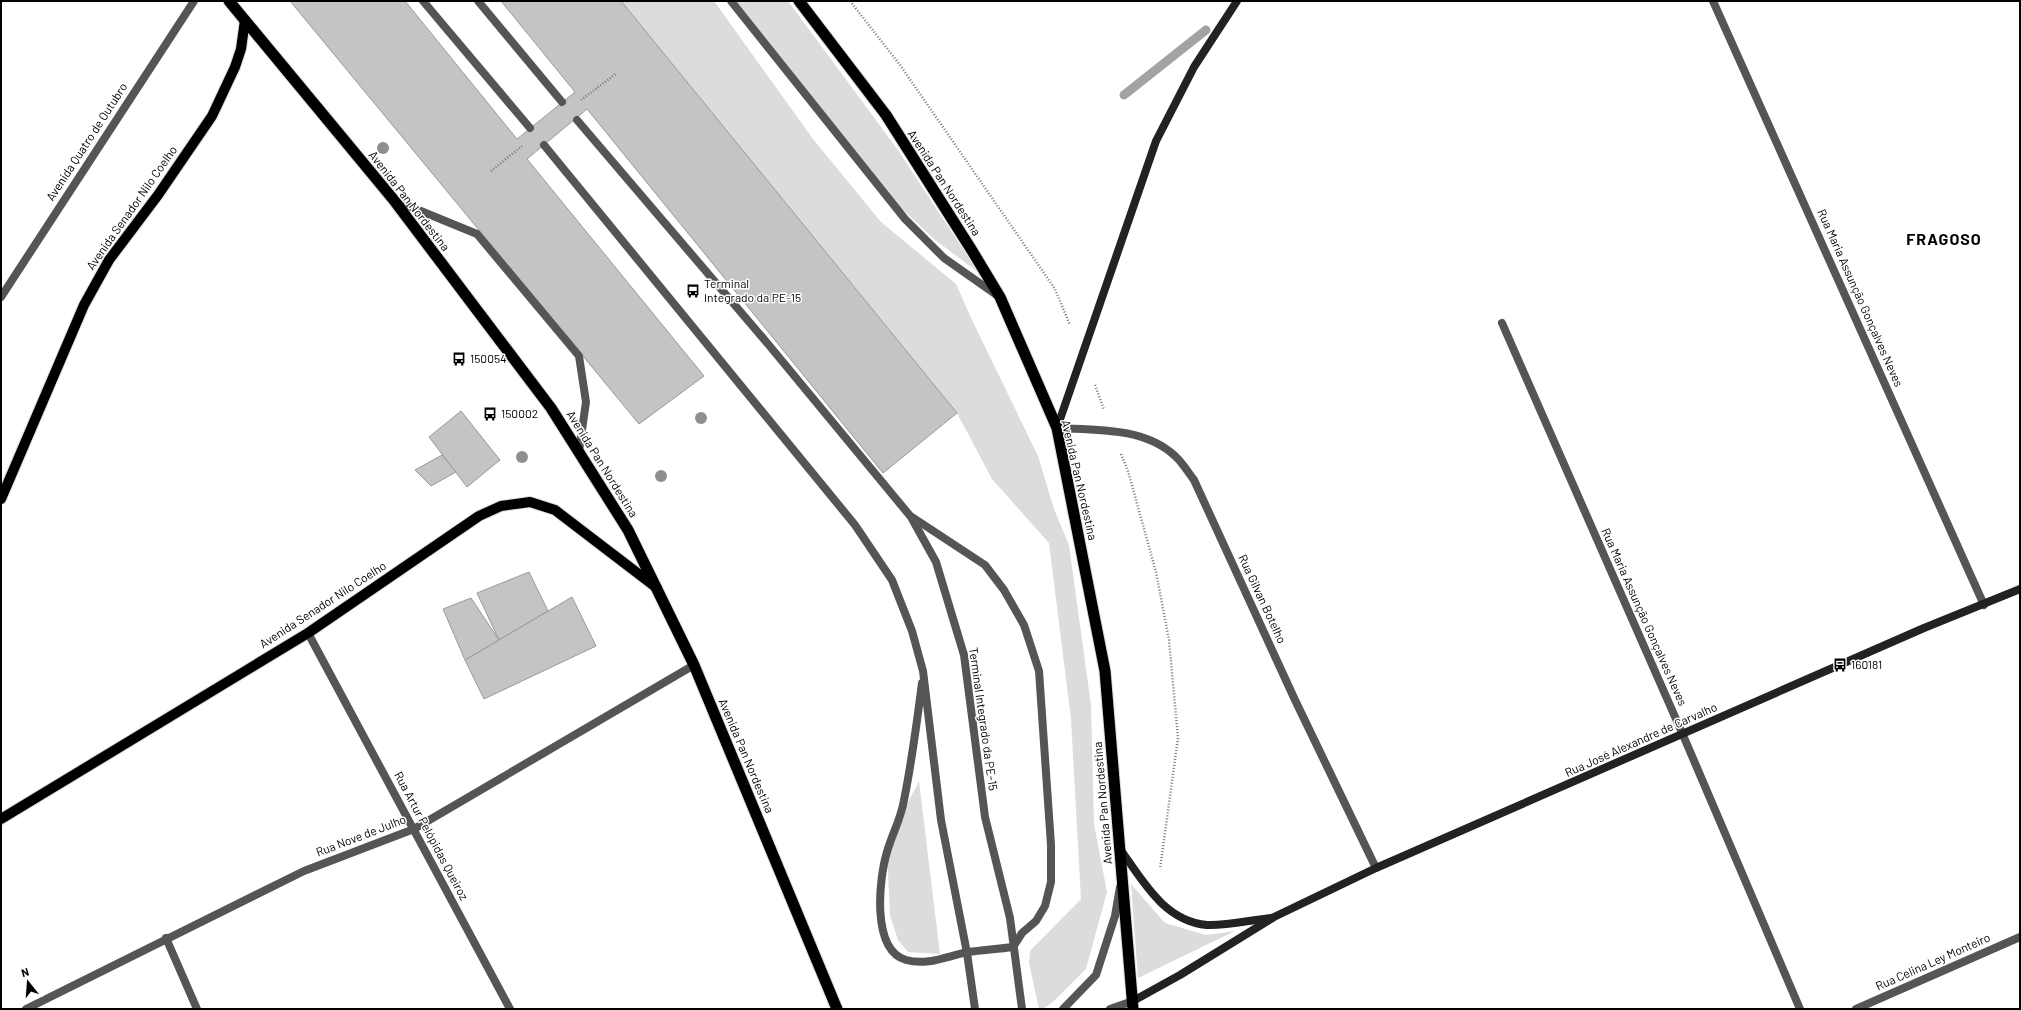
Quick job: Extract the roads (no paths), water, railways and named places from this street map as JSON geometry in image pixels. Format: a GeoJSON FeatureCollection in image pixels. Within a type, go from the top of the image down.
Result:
{"type":"FeatureCollection","features":[{"type":"Feature","properties":{"kind":"highway","name":"Avenida Pan Nordestina"},"geometry":{"type":"LineString","coordinates":[[230,1],[393,200],[551,408],[628,530],[694,665],[837,1009]]}},
{"type":"Feature","properties":{"kind":"highway","name":"Avenida Pan Nordestina"},"geometry":{"type":"LineString","coordinates":[[799,1],[886,115],[1000,297],[1056,428],[1105,671],[1133,1005]]}},
{"type":"Feature","properties":{"kind":"main road"},"geometry":{"type":"LineString","coordinates":[[1056,428],[1156,141],[1194,67],[1237,1]]}},
{"type":"Feature","properties":{"kind":"main road","name":"Avenida Senador Nilo Coelho"},"geometry":{"type":"LineString","coordinates":[[1,499],[84,305],[109,260],[158,195],[212,116],[235,67],[241,49],[245,20]]}},
{"type":"Feature","properties":{"kind":"main road","name":"Avenida Senador Nilo Coelho"},"geometry":{"type":"LineString","coordinates":[[1,819],[308,633],[479,516],[501,506],[530,502],[555,510],[657,588]]}},
{"type":"Feature","properties":{"kind":"main road","name":"Rua José Alexandre de Carvalho"},"geometry":{"type":"LineString","coordinates":[[1133,1005],[1274,917],[1376,868],[1683,735],[1924,628],[1984,605],[2020,589]]}},
{"type":"Feature","properties":{"kind":"main road","name":"Rua José Alexandre de Carvalho"},"geometry":{"type":"LineString","coordinates":[[1120,848],[1148,889],[1172,913],[1189,922],[1208,925],[1274,917]]}},
{"type":"Feature","properties":{"kind":"street","name":"Avenida Quatro de Outubro"},"geometry":{"type":"LineString","coordinates":[[1,297],[194,1]]}},
{"type":"Feature","properties":{"kind":"street"},"geometry":{"type":"LineString","coordinates":[[423,1],[530,128]]}},
{"type":"Feature","properties":{"kind":"street"},"geometry":{"type":"LineString","coordinates":[[478,1],[562,102]]}},
{"type":"Feature","properties":{"kind":"street"},"geometry":{"type":"LineString","coordinates":[[731,1],[905,219],[944,258],[1000,297]]}},
{"type":"Feature","properties":{"kind":"street","name":"Rua Maria Assunção Gonçalves Neves"},"geometry":{"type":"LineString","coordinates":[[1713,1],[1984,605]]}},
{"type":"Feature","properties":{"kind":"street","name":"Terminal Integrado da PE-15"},"geometry":{"type":"LineString","coordinates":[[577,120],[768,344],[911,517],[936,562],[964,655],[985,817],[1010,918],[1022,1009]]}},
{"type":"Feature","properties":{"kind":"street"},"geometry":{"type":"LineString","coordinates":[[544,145],[855,525],[892,580],[912,631],[923,671],[941,820],[967,952],[975,1009]]}},
{"type":"Feature","properties":{"kind":"street"},"geometry":{"type":"LineString","coordinates":[[393,200],[476,234],[579,356],[586,402],[579,451]]}},
{"type":"Feature","properties":{"kind":"street","name":"Rua Maria Assunção Gonçalves Neves"},"geometry":{"type":"LineString","coordinates":[[1502,323],[1683,735],[1800,1009]]}},
{"type":"Feature","properties":{"kind":"street","name":"Rua Gilvan Botelho"},"geometry":{"type":"LineString","coordinates":[[1056,428],[1122,432],[1148,439],[1175,455],[1194,480],[1298,707],[1376,868]]}},
{"type":"Feature","properties":{"kind":"street"},"geometry":{"type":"LineString","coordinates":[[911,517],[985,566],[1004,590],[1024,626],[1038,670],[1051,845],[1051,882],[1044,906],[1036,921],[1022,933],[1013,947],[967,952],[923,963],[904,960],[893,952],[888,944],[879,908],[887,852],[903,808],[912,761],[923,671]]}},
{"type":"Feature","properties":{"kind":"street","name":"Rua Artur Pelópidas Queiroz"},"geometry":{"type":"LineString","coordinates":[[308,633],[510,1009]]}},
{"type":"Feature","properties":{"kind":"street","name":"Rua Nove de Julho"},"geometry":{"type":"LineString","coordinates":[[26,1009],[166,938],[304,871],[414,829],[694,665]]}},
{"type":"Feature","properties":{"kind":"street"},"geometry":{"type":"LineString","coordinates":[[1063,1009],[1096,975],[1115,916],[1122,876]]}},
{"type":"Feature","properties":{"kind":"street","name":"Rua Celina Ley Monteiro"},"geometry":{"type":"LineString","coordinates":[[1856,1009],[2020,937]]}},
{"type":"Feature","properties":{"kind":"street"},"geometry":{"type":"LineString","coordinates":[[166,938],[197,1009]]}},
{"type":"Feature","properties":{"kind":"street"},"geometry":{"type":"LineString","coordinates":[[1110,1009],[1133,1005]]}},
{"type":"Feature","properties":{"kind":"waterway"},"geometry":{"type":"LineString","coordinates":[[1124,95],[1206,30]]}},
{"type":"Feature","properties":{"kind":"place","name":"Terminal Integrado da PE-15"},"geometry":{"type":"Point","coordinates":[693,291]}},
{"type":"Feature","properties":{"kind":"place","name":"150054"},"geometry":{"type":"Point","coordinates":[459,359]}},
{"type":"Feature","properties":{"kind":"place","name":"150002"},"geometry":{"type":"Point","coordinates":[490,414]}},
{"type":"Feature","properties":{"kind":"place","name":"160181"},"geometry":{"type":"Point","coordinates":[1840,665]}},
{"type":"Feature","properties":{"kind":"district","name":"FRAGOSO"},"geometry":{"type":"Point","coordinates":[1944,239]}}]}
